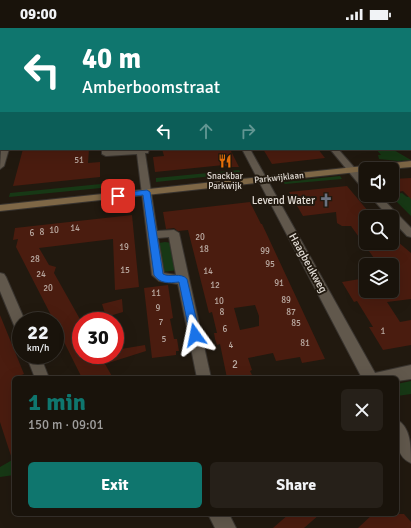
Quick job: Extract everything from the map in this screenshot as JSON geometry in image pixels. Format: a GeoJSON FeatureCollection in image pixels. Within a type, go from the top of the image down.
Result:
{"type":"FeatureCollection","features":[{"type":"Feature","properties":{"kind":"street"},"geometry":{"type":"LineString","coordinates":[[0,166],[5,150]]}},
{"type":"Feature","properties":{"kind":"street"},"geometry":{"type":"LineString","coordinates":[[106,150],[106,154],[143,150],[146,192],[158,275],[161,278],[183,279]]}},
{"type":"Feature","properties":{"kind":"street","name":"Haagbeukweg"},"geometry":{"type":"LineString","coordinates":[[247,150],[369,376]]}},
{"type":"Feature","properties":{"kind":"street"},"geometry":{"type":"LineString","coordinates":[[335,150],[359,178]]}},
{"type":"Feature","properties":{"kind":"street","name":"Parkwijklaan"},"geometry":{"type":"LineString","coordinates":[[0,208],[411,164]]}},
{"type":"Feature","properties":{"kind":"street"},"geometry":{"type":"LineString","coordinates":[[381,202],[411,234]]}},
{"type":"Feature","properties":{"kind":"street"},"geometry":{"type":"LineString","coordinates":[[152,235],[174,233],[204,376]]}},
{"type":"Feature","properties":{"kind":"street"},"geometry":{"type":"LineString","coordinates":[[0,277],[15,312]]}},
{"type":"Feature","properties":{"kind":"street"},"geometry":{"type":"LineString","coordinates":[[37,364],[41,376]]}},
{"type":"Feature","properties":{"kind":"street"},"geometry":{"type":"LineString","coordinates":[[390,376],[411,372]]}},
{"type":"Feature","properties":{"kind":"street"},"geometry":{"type":"LineString","coordinates":[[399,432],[411,454]]}},
{"type":"Feature","properties":{"kind":"street"},"geometry":{"type":"LineString","coordinates":[[219,516],[226,528]]}},
{"type":"Feature","properties":{"kind":"green space"},"geometry":{"type":"Polygon","coordinates":[[[377,150],[394,150],[411,160],[398,161],[379,159],[378,155],[381,155],[377,150]]]}},
{"type":"Feature","properties":{"kind":"green space"},"geometry":{"type":"Polygon","coordinates":[[[239,170],[241,173],[156,182],[156,178],[239,170]]]}},
{"type":"Feature","properties":{"kind":"green space"},"geometry":{"type":"Polygon","coordinates":[[[340,176],[342,179],[285,184],[283,182],[340,176]]]}},
{"type":"Feature","properties":{"kind":"green space"},"geometry":{"type":"Polygon","coordinates":[[[101,184],[101,188],[9,197],[10,193],[101,184]]]}},
{"type":"Feature","properties":{"kind":"green space"},"geometry":{"type":"Polygon","coordinates":[[[402,193],[407,197],[411,196],[411,216],[397,202],[399,202],[399,194],[402,193]]]}},
{"type":"Feature","properties":{"kind":"green space"},"geometry":{"type":"Polygon","coordinates":[[[159,243],[173,243],[178,270],[163,272],[159,243]]]}},
{"type":"Feature","properties":{"kind":"green space"},"geometry":{"type":"Polygon","coordinates":[[[411,381],[411,394],[399,396],[399,384],[411,381]]]}},
{"type":"Feature","properties":{"kind":"green space"},"geometry":{"type":"Polygon","coordinates":[[[12,460],[12,475],[0,477],[0,467],[12,460]]]}},
{"type":"Feature","properties":{"kind":"building"},"geometry":{"type":"Polygon","coordinates":[[[23,150],[89,150],[88,163],[100,162],[100,177],[13,186],[23,150]]]}},
{"type":"Feature","properties":{"kind":"building"},"geometry":{"type":"Polygon","coordinates":[[[162,150],[230,150],[239,167],[228,167],[224,165],[155,172],[153,157],[164,156],[162,150]]]}},
{"type":"Feature","properties":{"kind":"building"},"geometry":{"type":"Polygon","coordinates":[[[264,150],[319,150],[325,158],[272,164],[264,150]]]}},
{"type":"Feature","properties":{"kind":"building"},"geometry":{"type":"Polygon","coordinates":[[[411,178],[411,199],[403,191],[399,192],[399,179],[411,178]]]}},
{"type":"Feature","properties":{"kind":"building"},"geometry":{"type":"Polygon","coordinates":[[[347,186],[367,210],[359,210],[359,237],[351,226],[342,226],[337,223],[336,212],[303,216],[289,192],[347,186]]]}},
{"type":"Feature","properties":{"kind":"building"},"geometry":{"type":"Polygon","coordinates":[[[250,202],[262,224],[325,359],[302,363],[300,357],[276,361],[273,353],[248,358],[252,375],[227,376],[220,344],[217,345],[215,339],[214,333],[217,333],[212,312],[209,313],[188,230],[178,231],[174,228],[166,229],[163,212],[250,202]],[[255,305],[234,308],[240,330],[259,326],[259,316],[255,305]]]}},
{"type":"Feature","properties":{"kind":"building"},"geometry":{"type":"Polygon","coordinates":[[[132,215],[139,287],[115,290],[113,239],[39,248],[49,265],[56,267],[54,273],[76,312],[72,312],[72,358],[64,342],[64,312],[49,312],[16,247],[18,239],[13,240],[15,228],[132,215]]]}},
{"type":"Feature","properties":{"kind":"building"},"geometry":{"type":"Polygon","coordinates":[[[399,243],[411,253],[411,299],[387,302],[400,322],[411,320],[411,345],[383,350],[369,327],[373,327],[357,301],[354,302],[342,282],[359,279],[359,298],[399,298],[399,258],[374,258],[368,250],[399,250],[399,243]]]}},
{"type":"Feature","properties":{"kind":"building"},"geometry":{"type":"Polygon","coordinates":[[[168,285],[173,318],[170,319],[174,339],[177,339],[179,351],[176,351],[176,355],[152,358],[144,288],[168,285]]]}},
{"type":"Feature","properties":{"kind":"building"},"geometry":{"type":"Polygon","coordinates":[[[122,299],[123,312],[104,312],[102,304],[122,299]]]}},
{"type":"Feature","properties":{"kind":"building"},"geometry":{"type":"Polygon","coordinates":[[[0,315],[12,344],[12,364],[20,364],[24,374],[12,376],[12,459],[0,422],[0,315]]]}},
{"type":"Feature","properties":{"kind":"building"},"geometry":{"type":"Polygon","coordinates":[[[145,345],[146,351],[124,358],[124,348],[145,345]]]}},
{"type":"Feature","properties":{"kind":"building"},"geometry":{"type":"Polygon","coordinates":[[[75,364],[105,364],[112,376],[81,376],[75,364]]]}},
{"type":"Feature","properties":{"kind":"building"},"geometry":{"type":"Polygon","coordinates":[[[399,514],[404,514],[411,522],[411,528],[358,528],[371,516],[399,516],[399,514]]]}},
{"type":"Feature","properties":{"kind":"building"},"geometry":{"type":"Polygon","coordinates":[[[287,516],[318,516],[304,528],[273,528],[287,516]]]}},
{"type":"Feature","properties":{"kind":"place","name":"Snackbar Parkwijk"},"geometry":{"type":"Point","coordinates":[225,161]}},
{"type":"Feature","properties":{"kind":"place","name":"Levend Water"},"geometry":{"type":"Point","coordinates":[326,200]}},
{"type":"Feature","properties":{"kind":"route"},"geometry":{"type":"LineString","coordinates":[[118,196],[147,192],[158,275],[161,278],[183,279],[195,335]]}}]}
